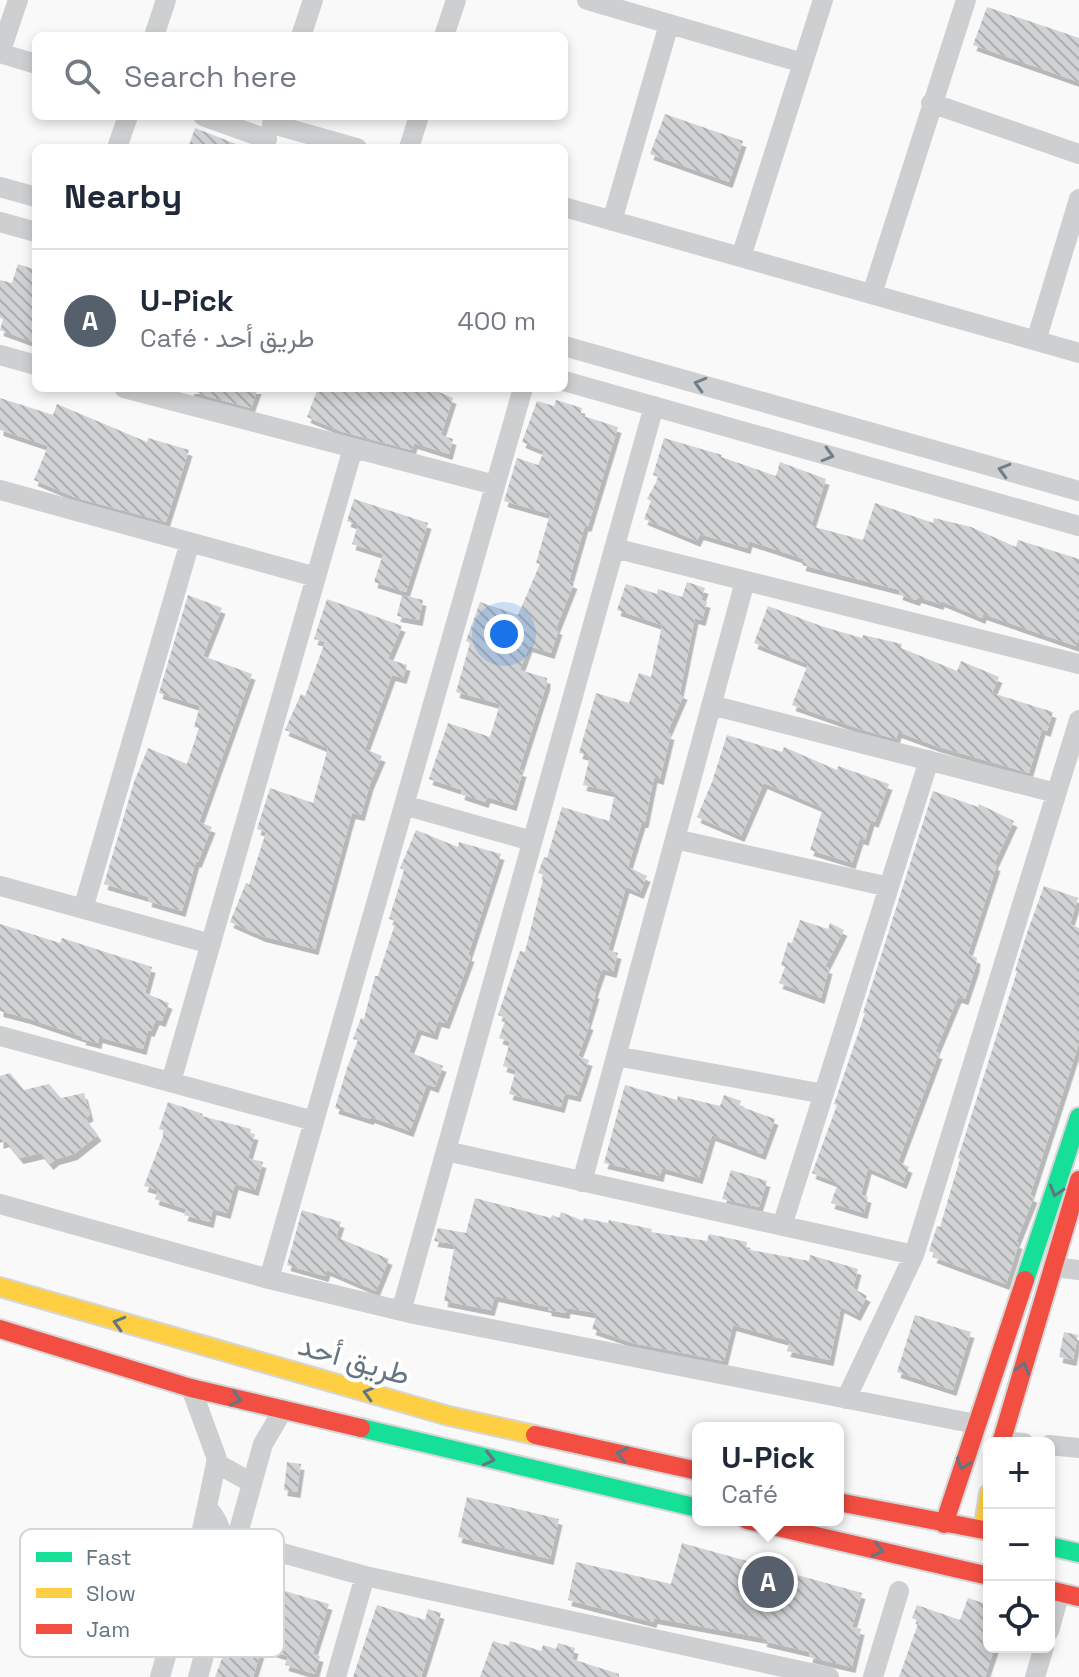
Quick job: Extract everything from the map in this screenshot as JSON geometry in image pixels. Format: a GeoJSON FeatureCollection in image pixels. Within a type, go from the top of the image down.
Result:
{"type":"FeatureCollection","features":[{"type":"Feature","properties":{"kind":"main road"},"geometry":{"type":"LineString","coordinates":[[944,1524],[1079,1117]]}},
{"type":"Feature","properties":{"kind":"main road"},"geometry":{"type":"LineString","coordinates":[[1002,1437],[1079,1180]]}},
{"type":"Feature","properties":{"kind":"main road","name":"طريق أحد"},"geometry":{"type":"LineString","coordinates":[[0,1287],[449,1416],[692,1470]]}},
{"type":"Feature","properties":{"kind":"main road","name":"طريق أحد"},"geometry":{"type":"LineString","coordinates":[[0,1329],[191,1388],[692,1507]]}},
{"type":"Feature","properties":{"kind":"main road"},"geometry":{"type":"LineString","coordinates":[[844,1503],[983,1530]]}},
{"type":"Feature","properties":{"kind":"main road"},"geometry":{"type":"LineString","coordinates":[[773,1526],[983,1575]]}},
{"type":"Feature","properties":{"kind":"main road"},"geometry":{"type":"LineString","coordinates":[[1055,1547],[1079,1553]]}},
{"type":"Feature","properties":{"kind":"street"},"geometry":{"type":"LineString","coordinates":[[18,0],[0,53],[32,63]]}},
{"type":"Feature","properties":{"kind":"street"},"geometry":{"type":"LineString","coordinates":[[155,32],[166,0]]}},
{"type":"Feature","properties":{"kind":"street"},"geometry":{"type":"LineString","coordinates":[[302,32],[313,0]]}},
{"type":"Feature","properties":{"kind":"street"},"geometry":{"type":"LineString","coordinates":[[445,32],[456,0]]}},
{"type":"Feature","properties":{"kind":"street"},"geometry":{"type":"LineString","coordinates":[[587,0],[803,63]]}},
{"type":"Feature","properties":{"kind":"street"},"geometry":{"type":"LineString","coordinates":[[741,257],[823,0]]}},
{"type":"Feature","properties":{"kind":"street"},"geometry":{"type":"LineString","coordinates":[[872,294],[966,0]]}},
{"type":"Feature","properties":{"kind":"street"},"geometry":{"type":"LineString","coordinates":[[612,221],[669,24]]}},
{"type":"Feature","properties":{"kind":"street"},"geometry":{"type":"LineString","coordinates":[[931,103],[1079,154]]}},
{"type":"Feature","properties":{"kind":"street"},"geometry":{"type":"LineString","coordinates":[[118,144],[127,120]]}},
{"type":"Feature","properties":{"kind":"street"},"geometry":{"type":"LineString","coordinates":[[220,120],[335,144]]}},
{"type":"Feature","properties":{"kind":"street"},"geometry":{"type":"LineString","coordinates":[[410,144],[418,120]]}},
{"type":"Feature","properties":{"kind":"street"},"geometry":{"type":"LineString","coordinates":[[0,187],[32,196]]}},
{"type":"Feature","properties":{"kind":"street"},"geometry":{"type":"LineString","coordinates":[[1036,341],[1079,199]]}},
{"type":"Feature","properties":{"kind":"street"},"geometry":{"type":"LineString","coordinates":[[568,208],[1079,353]]}},
{"type":"Feature","properties":{"kind":"street"},"geometry":{"type":"LineString","coordinates":[[0,222],[32,231]]}},
{"type":"Feature","properties":{"kind":"street"},"geometry":{"type":"LineString","coordinates":[[568,347],[1079,491]]}},
{"type":"Feature","properties":{"kind":"street"},"geometry":{"type":"LineString","coordinates":[[0,355],[32,364]]}},
{"type":"Feature","properties":{"kind":"street"},"geometry":{"type":"LineString","coordinates":[[568,382],[1079,526]]}},
{"type":"Feature","properties":{"kind":"street"},"geometry":{"type":"LineString","coordinates":[[139,392],[495,485]]}},
{"type":"Feature","properties":{"kind":"street"},"geometry":{"type":"LineString","coordinates":[[269,1279],[522,392]]}},
{"type":"Feature","properties":{"kind":"street"},"geometry":{"type":"LineString","coordinates":[[736,394],[774,440]]}},
{"type":"Feature","properties":{"kind":"street"},"geometry":{"type":"LineString","coordinates":[[398,1310],[404,1301],[654,406]]}},
{"type":"Feature","properties":{"kind":"street"},"geometry":{"type":"LineString","coordinates":[[171,1082],[353,448]]}},
{"type":"Feature","properties":{"kind":"street"},"geometry":{"type":"LineString","coordinates":[[0,490],[316,577]]}},
{"type":"Feature","properties":{"kind":"street"},"geometry":{"type":"LineString","coordinates":[[83,909],[190,542]]}},
{"type":"Feature","properties":{"kind":"street"},"geometry":{"type":"LineString","coordinates":[[614,548],[1079,664]]}},
{"type":"Feature","properties":{"kind":"street"},"geometry":{"type":"LineString","coordinates":[[582,1182],[745,581]]}},
{"type":"Feature","properties":{"kind":"street"},"geometry":{"type":"LineString","coordinates":[[711,705],[1056,793]]}},
{"type":"Feature","properties":{"kind":"street"},"geometry":{"type":"LineString","coordinates":[[846,1399],[914,1255],[1079,720]]}},
{"type":"Feature","properties":{"kind":"street"},"geometry":{"type":"LineString","coordinates":[[782,1226],[929,760]]}},
{"type":"Feature","properties":{"kind":"street"},"geometry":{"type":"LineString","coordinates":[[404,805],[532,841]]}},
{"type":"Feature","properties":{"kind":"street"},"geometry":{"type":"LineString","coordinates":[[675,839],[889,887]]}},
{"type":"Feature","properties":{"kind":"street"},"geometry":{"type":"LineString","coordinates":[[0,886],[211,944]]}},
{"type":"Feature","properties":{"kind":"street"},"geometry":{"type":"LineString","coordinates":[[0,1036],[314,1121]]}},
{"type":"Feature","properties":{"kind":"street"},"geometry":{"type":"LineString","coordinates":[[616,1056],[824,1094]]}},
{"type":"Feature","properties":{"kind":"street"},"geometry":{"type":"LineString","coordinates":[[446,1151],[914,1255]]}},
{"type":"Feature","properties":{"kind":"street"},"geometry":{"type":"LineString","coordinates":[[0,1204],[269,1279],[398,1310],[976,1424]]}},
{"type":"Feature","properties":{"kind":"street"},"geometry":{"type":"LineString","coordinates":[[1053,1267],[1079,1270]]}},
{"type":"Feature","properties":{"kind":"street"},"geometry":{"type":"LineString","coordinates":[[191,1388],[217,1459],[201,1529]]}},
{"type":"Feature","properties":{"kind":"street"},"geometry":{"type":"LineString","coordinates":[[239,1529],[263,1444],[283,1410]]}},
{"type":"Feature","properties":{"kind":"street"},"geometry":{"type":"LineString","coordinates":[[1055,1446],[1079,1448]]}},
{"type":"Feature","properties":{"kind":"street"},"geometry":{"type":"LineString","coordinates":[[216,1463],[252,1483]]}},
{"type":"Feature","properties":{"kind":"street"},"geometry":{"type":"LineString","coordinates":[[207,1508],[213,1513],[220,1529]]}},
{"type":"Feature","properties":{"kind":"street"},"geometry":{"type":"LineString","coordinates":[[284,1553],[365,1576],[829,1677]]}},
{"type":"Feature","properties":{"kind":"street"},"geometry":{"type":"LineString","coordinates":[[336,1677],[365,1576]]}},
{"type":"Feature","properties":{"kind":"street"},"geometry":{"type":"LineString","coordinates":[[873,1677],[899,1591]]}},
{"type":"Feature","properties":{"kind":"street"},"geometry":{"type":"LineString","coordinates":[[1055,1615],[1063,1593]]}},
{"type":"Feature","properties":{"kind":"street"},"geometry":{"type":"LineString","coordinates":[[1035,1677],[1042,1653]]}},
{"type":"Feature","properties":{"kind":"street"},"geometry":{"type":"LineString","coordinates":[[160,1677],[166,1657]]}},
{"type":"Feature","properties":{"kind":"street"},"geometry":{"type":"LineString","coordinates":[[198,1677],[203,1657]]}},
{"type":"Feature","properties":{"kind":"building"},"geometry":{"type":"Polygon","coordinates":[[[987,7],[1079,38],[1079,82],[973,45],[987,7]]]}},
{"type":"Feature","properties":{"kind":"building"},"geometry":{"type":"Polygon","coordinates":[[[665,114],[743,141],[729,182],[650,154],[665,114]]]}},
{"type":"Feature","properties":{"kind":"building"},"geometry":{"type":"Polygon","coordinates":[[[195,128],[236,144],[189,144],[195,128]]]}},
{"type":"Feature","properties":{"kind":"building"},"geometry":{"type":"Polygon","coordinates":[[[18,264],[32,269],[32,342],[0,330],[3,319],[0,318],[0,280],[12,283],[18,264]]]}},
{"type":"Feature","properties":{"kind":"building"},"geometry":{"type":"Polygon","coordinates":[[[196,392],[257,392],[251,408],[196,392]]]}},
{"type":"Feature","properties":{"kind":"building"},"geometry":{"type":"Polygon","coordinates":[[[316,392],[439,392],[453,398],[441,435],[453,439],[449,454],[414,443],[412,450],[343,432],[307,417],[316,392]]]}},
{"type":"Feature","properties":{"kind":"building"},"geometry":{"type":"Polygon","coordinates":[[[0,398],[53,415],[57,404],[147,442],[148,438],[189,450],[166,522],[77,498],[34,480],[48,446],[0,430],[0,398]]]}},
{"type":"Feature","properties":{"kind":"building"},"geometry":{"type":"Polygon","coordinates":[[[556,400],[582,408],[580,415],[618,427],[588,526],[585,525],[569,581],[574,583],[556,628],[559,629],[551,653],[529,646],[520,670],[547,678],[547,683],[519,770],[523,771],[513,805],[487,797],[485,802],[429,779],[448,723],[490,737],[500,704],[456,692],[470,643],[466,641],[480,602],[518,615],[540,564],[536,563],[550,514],[504,501],[517,458],[538,465],[544,451],[522,442],[537,401],[554,406],[556,400]]]}},
{"type":"Feature","properties":{"kind":"building"},"geometry":{"type":"Polygon","coordinates":[[[664,438],[722,455],[776,476],[780,462],[826,479],[811,526],[863,540],[875,503],[933,523],[934,518],[971,527],[1016,547],[1018,540],[1079,559],[1079,637],[1076,646],[983,614],[982,618],[941,601],[940,604],[918,597],[916,600],[899,594],[900,590],[802,565],[804,559],[749,541],[747,548],[700,534],[697,541],[644,519],[651,501],[647,499],[659,477],[653,475],[664,438]]]}},
{"type":"Feature","properties":{"kind":"building"},"geometry":{"type":"Polygon","coordinates":[[[354,499],[428,523],[406,592],[374,582],[383,554],[352,544],[358,525],[347,521],[354,499]]]}},
{"type":"Feature","properties":{"kind":"building"},"geometry":{"type":"Polygon","coordinates":[[[687,582],[705,588],[701,600],[707,602],[702,620],[695,618],[680,692],[684,694],[667,733],[671,734],[660,779],[654,777],[645,822],[642,822],[628,867],[647,876],[640,893],[626,887],[608,950],[618,953],[613,972],[602,969],[594,992],[587,1023],[590,1024],[578,1056],[589,1060],[584,1076],[577,1096],[565,1093],[561,1107],[509,1094],[516,1070],[503,1066],[510,1042],[499,1038],[506,1018],[498,1015],[520,951],[525,952],[544,875],[538,873],[544,857],[547,858],[562,807],[609,821],[615,792],[583,785],[590,756],[579,753],[596,693],[629,703],[639,673],[651,677],[662,625],[617,610],[626,584],[657,594],[658,589],[682,597],[687,582]]]}},
{"type":"Feature","properties":{"kind":"building"},"geometry":{"type":"Polygon","coordinates":[[[188,595],[222,608],[203,656],[252,674],[199,822],[212,827],[196,861],[182,911],[148,901],[149,897],[104,884],[134,782],[148,748],[187,764],[199,728],[194,727],[200,706],[159,693],[188,595]]]}},
{"type":"Feature","properties":{"kind":"building"},"geometry":{"type":"Polygon","coordinates":[[[402,595],[423,600],[419,620],[397,616],[402,595]]]}},
{"type":"Feature","properties":{"kind":"building"},"geometry":{"type":"Polygon","coordinates":[[[327,599],[402,626],[388,659],[407,665],[403,678],[392,675],[365,749],[382,756],[361,815],[352,813],[315,949],[262,936],[230,922],[246,883],[249,885],[266,832],[257,829],[270,788],[313,803],[328,748],[285,730],[301,694],[305,696],[325,642],[314,639],[327,599]]]}},
{"type":"Feature","properties":{"kind":"building"},"geometry":{"type":"Polygon","coordinates":[[[768,606],[862,638],[863,635],[902,644],[901,648],[957,671],[961,661],[999,677],[992,693],[1053,712],[1047,731],[1042,729],[1029,773],[898,732],[896,739],[863,730],[792,705],[808,664],[754,643],[768,606]]]}},
{"type":"Feature","properties":{"kind":"building"},"geometry":{"type":"Polygon","coordinates":[[[727,735],[782,752],[784,747],[837,770],[838,766],[889,784],[875,822],[871,820],[865,840],[860,838],[852,863],[810,850],[823,808],[764,783],[741,836],[697,817],[727,735]]]}},
{"type":"Feature","properties":{"kind":"building"},"geometry":{"type":"Polygon","coordinates":[[[933,791],[978,807],[979,804],[1014,821],[994,864],[997,865],[968,954],[977,958],[965,999],[958,997],[935,1052],[939,1053],[898,1162],[909,1167],[903,1183],[868,1168],[861,1195],[868,1197],[864,1213],[831,1203],[838,1183],[812,1173],[837,1105],[834,1104],[933,791]]]}},
{"type":"Feature","properties":{"kind":"building"},"geometry":{"type":"Polygon","coordinates":[[[416,830],[458,847],[459,842],[501,854],[468,955],[471,956],[446,1023],[438,1021],[434,1034],[418,1029],[409,1052],[443,1066],[435,1087],[427,1084],[410,1131],[335,1108],[358,1040],[353,1039],[361,1018],[364,1019],[375,976],[378,976],[396,921],[389,919],[404,870],[400,868],[416,830]]]}},
{"type":"Feature","properties":{"kind":"building"},"geometry":{"type":"Polygon","coordinates":[[[1044,886],[1078,898],[1070,924],[1079,928],[1079,1043],[1030,1195],[1034,1197],[1016,1242],[1019,1243],[1006,1284],[933,1257],[935,1253],[929,1251],[937,1226],[940,1227],[1015,971],[1044,886]]]}},
{"type":"Feature","properties":{"kind":"building"},"geometry":{"type":"Polygon","coordinates":[[[800,920],[828,929],[830,923],[844,930],[825,967],[829,968],[821,998],[779,983],[785,967],[781,965],[788,942],[792,943],[800,920]]]}},
{"type":"Feature","properties":{"kind":"building"},"geometry":{"type":"Polygon","coordinates":[[[0,924],[60,943],[62,938],[152,967],[145,993],[169,1003],[162,1021],[156,1019],[151,1031],[148,1030],[143,1049],[99,1037],[98,1043],[82,1039],[0,1011],[0,924]]]}},
{"type":"Feature","properties":{"kind":"building"},"geometry":{"type":"Polygon","coordinates":[[[10,1073],[24,1090],[49,1084],[61,1098],[84,1093],[90,1115],[85,1118],[98,1135],[74,1154],[50,1164],[41,1153],[20,1158],[6,1141],[0,1143],[0,1076],[10,1073]]]}},
{"type":"Feature","properties":{"kind":"building"},"geometry":{"type":"Polygon","coordinates":[[[625,1085],[677,1100],[678,1096],[720,1106],[724,1095],[741,1101],[739,1106],[775,1119],[762,1154],[712,1135],[699,1178],[662,1168],[660,1176],[604,1163],[625,1085]]]}},
{"type":"Feature","properties":{"kind":"building"},"geometry":{"type":"Polygon","coordinates":[[[168,1102],[202,1116],[251,1129],[250,1133],[255,1134],[248,1158],[263,1162],[255,1190],[235,1184],[227,1213],[213,1209],[210,1222],[184,1215],[186,1209],[155,1199],[158,1190],[144,1186],[165,1131],[159,1129],[168,1102]]]}},
{"type":"Feature","properties":{"kind":"building"},"geometry":{"type":"Polygon","coordinates":[[[731,1170],[767,1181],[759,1207],[722,1199],[731,1170]]]}},
{"type":"Feature","properties":{"kind":"building"},"geometry":{"type":"Polygon","coordinates":[[[475,1198],[551,1218],[552,1215],[559,1218],[561,1212],[583,1221],[584,1218],[608,1223],[609,1220],[652,1229],[651,1232],[707,1241],[709,1234],[747,1242],[746,1249],[809,1261],[810,1255],[858,1269],[853,1288],[867,1296],[857,1315],[841,1307],[830,1360],[787,1351],[790,1341],[733,1325],[724,1361],[633,1343],[592,1329],[597,1313],[567,1308],[566,1313],[548,1310],[548,1307],[495,1296],[491,1310],[444,1301],[455,1244],[434,1241],[438,1228],[466,1233],[475,1198]]]}},
{"type":"Feature","properties":{"kind":"building"},"geometry":{"type":"Polygon","coordinates":[[[302,1210],[341,1222],[336,1237],[389,1259],[376,1291],[327,1270],[325,1276],[287,1265],[302,1210]]]}},
{"type":"Feature","properties":{"kind":"building"},"geometry":{"type":"Polygon","coordinates":[[[915,1315],[971,1332],[953,1390],[897,1372],[915,1315]]]}},
{"type":"Feature","properties":{"kind":"building"},"geometry":{"type":"Polygon","coordinates":[[[1064,1332],[1078,1335],[1073,1360],[1059,1357],[1064,1332]]]}},
{"type":"Feature","properties":{"kind":"building"},"geometry":{"type":"Polygon","coordinates":[[[287,1462],[301,1464],[297,1492],[284,1490],[287,1462]]]}},
{"type":"Feature","properties":{"kind":"building"},"geometry":{"type":"Polygon","coordinates":[[[467,1497],[559,1519],[550,1559],[458,1537],[467,1497]]]}},
{"type":"Feature","properties":{"kind":"building"},"geometry":{"type":"Polygon","coordinates":[[[682,1543],[862,1593],[852,1627],[861,1629],[852,1667],[809,1657],[810,1652],[763,1641],[764,1638],[654,1618],[653,1622],[568,1600],[576,1562],[671,1584],[682,1543]]]}},
{"type":"Feature","properties":{"kind":"building"},"geometry":{"type":"Polygon","coordinates":[[[284,1591],[329,1604],[313,1654],[320,1656],[315,1674],[285,1665],[288,1656],[284,1655],[284,1591]]]}},
{"type":"Feature","properties":{"kind":"building"},"geometry":{"type":"Polygon","coordinates":[[[968,1598],[983,1603],[983,1653],[993,1653],[985,1677],[899,1677],[919,1621],[912,1618],[917,1605],[960,1620],[968,1598]]]}},
{"type":"Feature","properties":{"kind":"building"},"geometry":{"type":"Polygon","coordinates":[[[377,1605],[425,1620],[428,1609],[441,1613],[421,1677],[353,1677],[377,1605]]]}},
{"type":"Feature","properties":{"kind":"building"},"geometry":{"type":"Polygon","coordinates":[[[493,1641],[509,1646],[510,1641],[541,1651],[543,1645],[556,1649],[558,1643],[575,1648],[572,1659],[619,1674],[619,1677],[480,1677],[493,1641]]]}},
{"type":"Feature","properties":{"kind":"building"},"geometry":{"type":"Polygon","coordinates":[[[222,1657],[259,1657],[253,1677],[215,1677],[222,1657]]]}},
{"type":"Feature","properties":{"kind":"traffic: fast"},"geometry":{"type":"LineString","coordinates":[[1025,1280],[1079,1117]]}},
{"type":"Feature","properties":{"kind":"traffic: fast"},"geometry":{"type":"LineString","coordinates":[[361,1428],[692,1507]]}},
{"type":"Feature","properties":{"kind":"traffic: fast"},"geometry":{"type":"LineString","coordinates":[[1055,1547],[1079,1553]]}},
{"type":"Feature","properties":{"kind":"traffic: slow"},"geometry":{"type":"LineString","coordinates":[[0,1287],[449,1416],[535,1435]]}},
{"type":"Feature","properties":{"kind":"traffic: jam"},"geometry":{"type":"LineString","coordinates":[[1003,1437],[1079,1180]]}},
{"type":"Feature","properties":{"kind":"traffic: jam"},"geometry":{"type":"LineString","coordinates":[[944,1524],[1025,1280]]}},
{"type":"Feature","properties":{"kind":"traffic: jam"},"geometry":{"type":"LineString","coordinates":[[0,1329],[191,1388],[361,1428]]}},
{"type":"Feature","properties":{"kind":"traffic: jam"},"geometry":{"type":"LineString","coordinates":[[535,1435],[692,1470]]}},
{"type":"Feature","properties":{"kind":"traffic: jam"},"geometry":{"type":"LineString","coordinates":[[844,1503],[983,1530]]}},
{"type":"Feature","properties":{"kind":"traffic: jam"},"geometry":{"type":"LineString","coordinates":[[773,1526],[983,1575]]}},
{"type":"Feature","properties":{"kind":"traffic: jam"},"geometry":{"type":"LineString","coordinates":[[1055,1591],[1079,1597]]}},
{"type":"Feature","properties":{"kind":"place","name":"U-Pick"},"geometry":{"type":"Point","coordinates":[768,1582]}}]}
